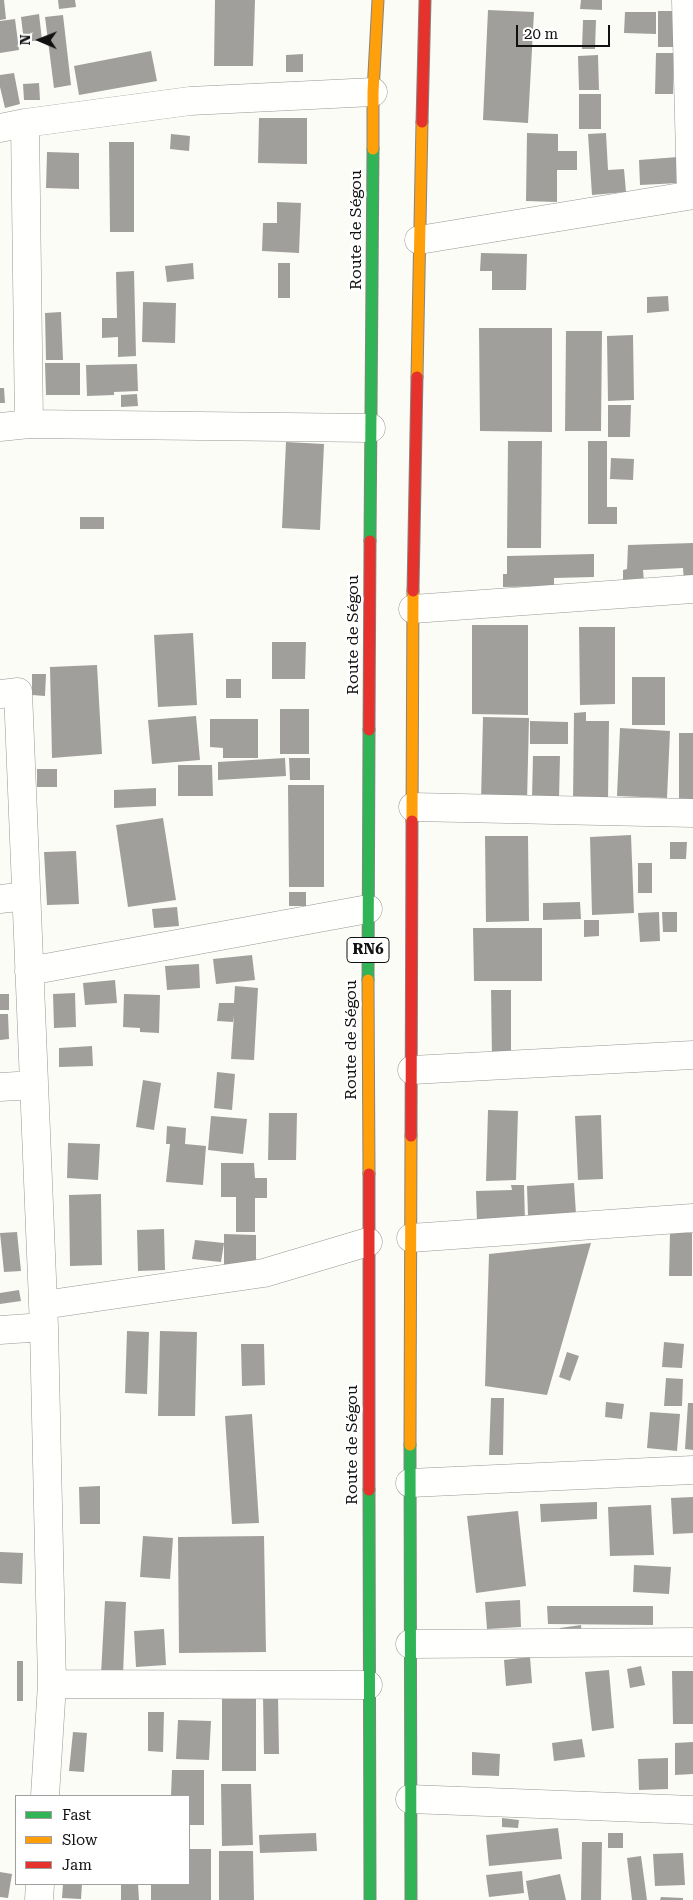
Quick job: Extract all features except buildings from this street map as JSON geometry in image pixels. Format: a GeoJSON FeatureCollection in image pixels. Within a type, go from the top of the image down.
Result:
{"type":"FeatureCollection","features":[{"type":"Feature","properties":{"kind":"highway","name":"Route de Ségou"},"geometry":{"type":"LineString","coordinates":[[370,1900],[368,1685],[368,909],[373,92],[378,0]]}},
{"type":"Feature","properties":{"kind":"highway","name":"RN6"},"geometry":{"type":"LineString","coordinates":[[411,1900],[410,1483],[413,609],[425,0]]}},
{"type":"Feature","properties":{"kind":"street"},"geometry":{"type":"LineString","coordinates":[[419,240],[692,195],[686,0]]}},
{"type":"Feature","properties":{"kind":"street"},"geometry":{"type":"LineString","coordinates":[[29,424],[12,125],[190,101],[373,92]]}},
{"type":"Feature","properties":{"kind":"street"},"geometry":{"type":"LineString","coordinates":[[0,427],[29,424],[371,428]]}},
{"type":"Feature","properties":{"kind":"street"},"geometry":{"type":"LineString","coordinates":[[413,609],[693,589]]}},
{"type":"Feature","properties":{"kind":"street"},"geometry":{"type":"LineString","coordinates":[[0,694],[18,692],[13,898],[29,971],[43,1316],[52,1684],[46,1795]]}},
{"type":"Feature","properties":{"kind":"street"},"geometry":{"type":"LineString","coordinates":[[412,807],[693,813]]}},
{"type":"Feature","properties":{"kind":"street"},"geometry":{"type":"LineString","coordinates":[[29,971],[368,909]]}},
{"type":"Feature","properties":{"kind":"street"},"geometry":{"type":"LineString","coordinates":[[412,1070],[693,1055]]}},
{"type":"Feature","properties":{"kind":"street"},"geometry":{"type":"LineString","coordinates":[[0,1088],[34,1085]]}},
{"type":"Feature","properties":{"kind":"street"},"geometry":{"type":"LineString","coordinates":[[411,1238],[693,1218]]}},
{"type":"Feature","properties":{"kind":"street"},"geometry":{"type":"LineString","coordinates":[[0,1330],[43,1316],[264,1273],[368,1242]]}},
{"type":"Feature","properties":{"kind":"street"},"geometry":{"type":"LineString","coordinates":[[410,1483],[693,1470]]}},
{"type":"Feature","properties":{"kind":"street"},"geometry":{"type":"LineString","coordinates":[[410,1644],[693,1642]]}},
{"type":"Feature","properties":{"kind":"street"},"geometry":{"type":"LineString","coordinates":[[52,1684],[368,1685]]}},
{"type":"Feature","properties":{"kind":"street"},"geometry":{"type":"LineString","coordinates":[[410,1799],[693,1810]]}},
{"type":"Feature","properties":{"kind":"street"},"geometry":{"type":"LineString","coordinates":[[39,1900],[40,1885]]}},
{"type":"Feature","properties":{"kind":"traffic: fast"},"geometry":{"type":"LineString","coordinates":[[370,541],[373,149]]}},
{"type":"Feature","properties":{"kind":"traffic: fast"},"geometry":{"type":"LineString","coordinates":[[368,980],[369,730]]}},
{"type":"Feature","properties":{"kind":"traffic: fast"},"geometry":{"type":"LineString","coordinates":[[410,1445],[411,1900]]}},
{"type":"Feature","properties":{"kind":"traffic: fast"},"geometry":{"type":"LineString","coordinates":[[369,1490],[370,1900]]}},
{"type":"Feature","properties":{"kind":"traffic: slow"},"geometry":{"type":"LineString","coordinates":[[373,149],[373,92],[378,0]]}},
{"type":"Feature","properties":{"kind":"traffic: slow"},"geometry":{"type":"LineString","coordinates":[[417,377],[422,122]]}},
{"type":"Feature","properties":{"kind":"traffic: slow"},"geometry":{"type":"LineString","coordinates":[[412,821],[413,591]]}},
{"type":"Feature","properties":{"kind":"traffic: slow"},"geometry":{"type":"LineString","coordinates":[[368,980],[369,1174]]}},
{"type":"Feature","properties":{"kind":"traffic: slow"},"geometry":{"type":"LineString","coordinates":[[410,1445],[411,1136]]}},
{"type":"Feature","properties":{"kind":"traffic: jam"},"geometry":{"type":"LineString","coordinates":[[422,122],[425,0]]}},
{"type":"Feature","properties":{"kind":"traffic: jam"},"geometry":{"type":"LineString","coordinates":[[413,591],[417,377]]}},
{"type":"Feature","properties":{"kind":"traffic: jam"},"geometry":{"type":"LineString","coordinates":[[369,730],[370,541]]}},
{"type":"Feature","properties":{"kind":"traffic: jam"},"geometry":{"type":"LineString","coordinates":[[411,1136],[412,821]]}},
{"type":"Feature","properties":{"kind":"traffic: jam"},"geometry":{"type":"LineString","coordinates":[[369,1174],[369,1490]]}}]}
